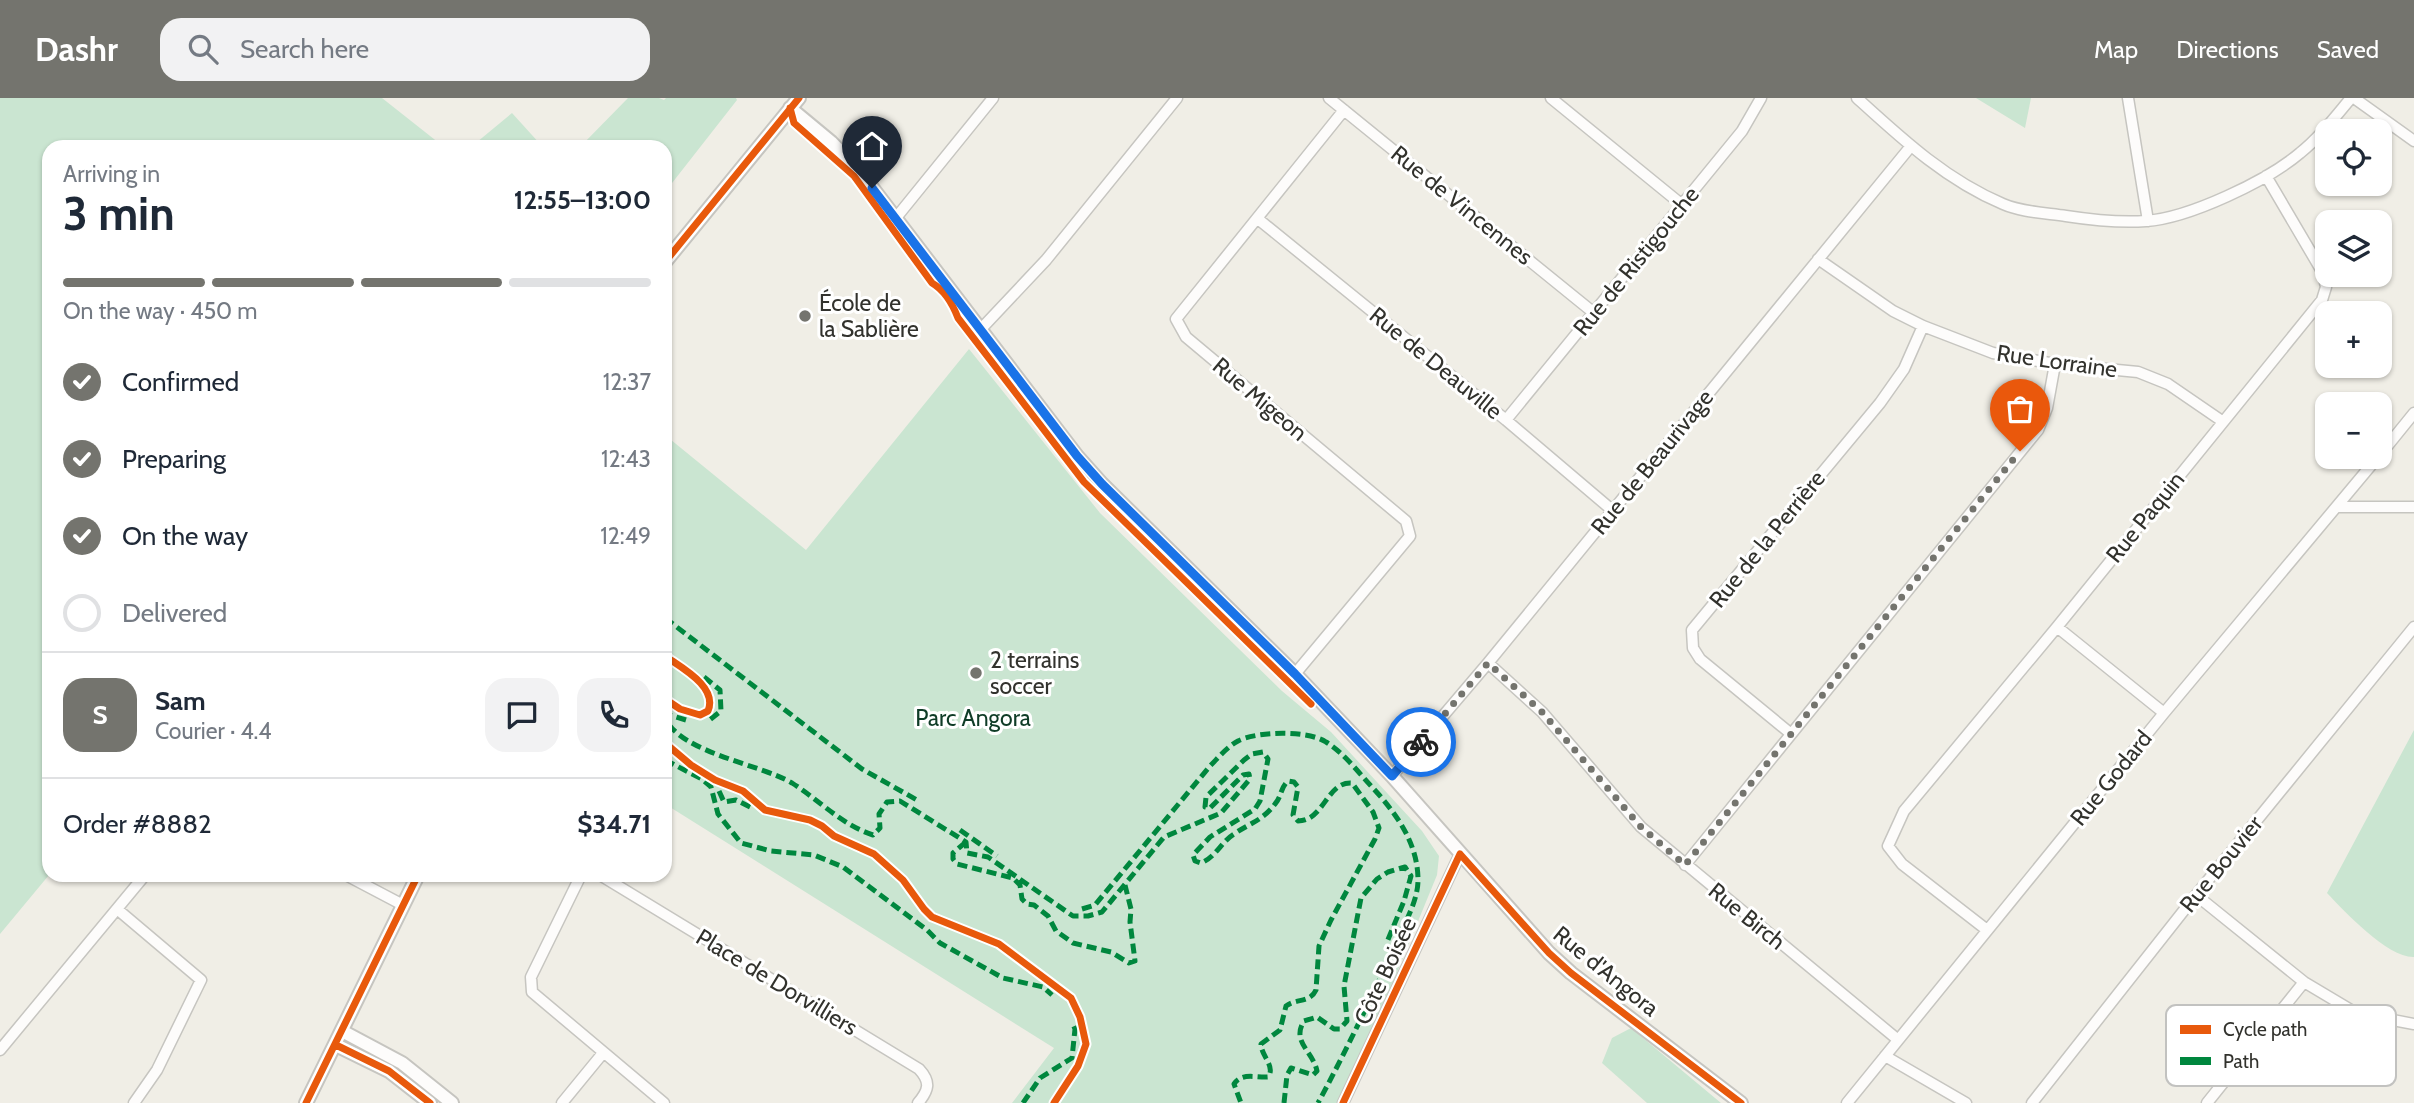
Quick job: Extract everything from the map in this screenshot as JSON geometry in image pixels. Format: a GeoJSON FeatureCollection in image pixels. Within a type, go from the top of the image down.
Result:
{"type":"FeatureCollection","features":[{"type":"Feature","properties":{"kind":"street"},"geometry":{"type":"LineString","coordinates":[[895,219],[993,98]]}},
{"type":"Feature","properties":{"kind":"street"},"geometry":{"type":"LineString","coordinates":[[981,329],[1046,260],[1177,98]]}},
{"type":"Feature","properties":{"kind":"street","name":"Rue de Vincennes"},"geometry":{"type":"LineString","coordinates":[[1329,98],[1594,313]]}},
{"type":"Feature","properties":{"kind":"street"},"geometry":{"type":"LineString","coordinates":[[1551,98],[1681,204]]}},
{"type":"Feature","properties":{"kind":"street","name":"Rue de Ristigouche"},"geometry":{"type":"LineString","coordinates":[[1506,420],[1742,131],[1761,98]]}},
{"type":"Feature","properties":{"kind":"street"},"geometry":{"type":"LineString","coordinates":[[1857,98],[1910,146],[1947,174],[2005,205],[2100,221],[2148,221],[2194,210],[2266,176],[2300,154],[2353,98],[2414,141]]}},
{"type":"Feature","properties":{"kind":"street"},"geometry":{"type":"LineString","coordinates":[[2128,98],[2148,221]]}},
{"type":"Feature","properties":{"kind":"street"},"geometry":{"type":"LineString","coordinates":[[672,253],[795,103]]}},
{"type":"Feature","properties":{"kind":"street","name":"Rue d'Angora"},"geometry":{"type":"LineString","coordinates":[[795,103],[861,173],[1077,456],[1102,484],[1295,674],[1392,776],[1549,953],[1571,974],[1741,1103]]}},
{"type":"Feature","properties":{"kind":"street","name":"Rue Migeon"},"geometry":{"type":"LineString","coordinates":[[1295,674],[1410,536],[1406,521],[1186,337],[1176,319],[1344,110]]}},
{"type":"Feature","properties":{"kind":"street","name":"Rue de Beaurivage"},"geometry":{"type":"LineString","coordinates":[[1392,776],[1488,663],[1910,146]]}},
{"type":"Feature","properties":{"kind":"street","name":"Rue Paquin"},"geometry":{"type":"LineString","coordinates":[[1987,930],[1902,864],[1888,846],[1903,811],[2057,627],[2322,300],[2326,287],[2323,273],[2266,176]]}},
{"type":"Feature","properties":{"kind":"street","name":"Rue de Deauville"},"geometry":{"type":"LineString","coordinates":[[1258,219],[1506,420],[1612,510]]}},
{"type":"Feature","properties":{"kind":"street","name":"Rue Lorraine"},"geometry":{"type":"LineString","coordinates":[[1818,260],[1893,312],[1923,326],[1993,353],[2055,364],[2138,372],[2168,384],[2222,421]]}},
{"type":"Feature","properties":{"kind":"street","name":"Rue de la Perrière"},"geometry":{"type":"LineString","coordinates":[[1790,733],[1700,659],[1693,648],[1692,630],[1880,403],[1904,369],[1923,326]]}},
{"type":"Feature","properties":{"kind":"street"},"geometry":{"type":"LineString","coordinates":[[1685,865],[2038,430],[2047,408],[2055,364]]}},
{"type":"Feature","properties":{"kind":"street","name":"Rue Godard"},"geometry":{"type":"LineString","coordinates":[[2392,440],[2414,413]]}},
{"type":"Feature","properties":{"kind":"street","name":"Rue Godard"},"geometry":{"type":"LineString","coordinates":[[1847,1103],[2164,713],[2368,469]]}},
{"type":"Feature","properties":{"kind":"street"},"geometry":{"type":"LineString","coordinates":[[2337,508],[2414,507]]}},
{"type":"Feature","properties":{"kind":"street"},"geometry":{"type":"LineString","coordinates":[[2057,627],[2164,713]]}},
{"type":"Feature","properties":{"kind":"street","name":"Rue Bouvier"},"geometry":{"type":"LineString","coordinates":[[2032,1103],[2196,895],[2414,627]]}},
{"type":"Feature","properties":{"kind":"street","name":"Rue Birch"},"geometry":{"type":"LineString","coordinates":[[1488,663],[1542,712],[1641,827],[1897,1039]]}},
{"type":"Feature","properties":{"kind":"street","name":"Côte Boisée"},"geometry":{"type":"LineString","coordinates":[[1343,1103],[1460,854]]}},
{"type":"Feature","properties":{"kind":"street"},"geometry":{"type":"LineString","coordinates":[[0,1050],[139,882]]}},
{"type":"Feature","properties":{"kind":"street"},"geometry":{"type":"LineString","coordinates":[[359,882],[403,905]]}},
{"type":"Feature","properties":{"kind":"street"},"geometry":{"type":"LineString","coordinates":[[306,1103],[414,882]]}},
{"type":"Feature","properties":{"kind":"street"},"geometry":{"type":"LineString","coordinates":[[578,882],[531,977],[532,992],[664,1103]]}},
{"type":"Feature","properties":{"kind":"street","name":"Place de Dorvilliers"},"geometry":{"type":"LineString","coordinates":[[612,882],[919,1069],[926,1076],[928,1084],[926,1094],[918,1103]]}},
{"type":"Feature","properties":{"kind":"street"},"geometry":{"type":"LineString","coordinates":[[2196,895],[2304,982],[2343,1005]]}},
{"type":"Feature","properties":{"kind":"street"},"geometry":{"type":"LineString","coordinates":[[117,908],[201,980],[157,1070],[134,1103]]}},
{"type":"Feature","properties":{"kind":"street"},"geometry":{"type":"LineString","coordinates":[[2286,1005],[2304,982]]}},
{"type":"Feature","properties":{"kind":"street"},"geometry":{"type":"LineString","coordinates":[[2396,1021],[2414,1024]]}},
{"type":"Feature","properties":{"kind":"street"},"geometry":{"type":"LineString","coordinates":[[342,1031],[402,1063],[452,1103]]}},
{"type":"Feature","properties":{"kind":"street"},"geometry":{"type":"LineString","coordinates":[[335,1045],[389,1071],[430,1103]]}},
{"type":"Feature","properties":{"kind":"street"},"geometry":{"type":"LineString","coordinates":[[562,1103],[603,1052]]}},
{"type":"Feature","properties":{"kind":"street"},"geometry":{"type":"LineString","coordinates":[[1885,1056],[1966,1103]]}},
{"type":"Feature","properties":{"kind":"street"},"geometry":{"type":"LineString","coordinates":[[2207,1103],[2221,1086]]}},
{"type":"Feature","properties":{"kind":"green space"},"geometry":{"type":"Polygon","coordinates":[[[0,98],[382,98],[435,140],[42,140],[43,882],[0,934],[0,98]]]}},
{"type":"Feature","properties":{"kind":"green space"},"geometry":{"type":"Polygon","coordinates":[[[628,98],[737,100],[672,183],[672,140],[587,140],[628,98]]]}},
{"type":"Feature","properties":{"kind":"green space"},"geometry":{"type":"Polygon","coordinates":[[[1976,98],[2031,98],[2025,128],[1976,98]]]}},
{"type":"Feature","properties":{"kind":"green space"},"geometry":{"type":"Polygon","coordinates":[[[512,113],[536,140],[479,140],[512,113]]]}},
{"type":"Feature","properties":{"kind":"green space","name":"Parc Angora"},"geometry":{"type":"Polygon","coordinates":[[[969,349],[1100,513],[1282,691],[1331,732],[1422,831],[1439,856],[1437,875],[1364,1053],[1339,1103],[1012,1103],[1054,1048],[672,808],[672,441],[806,550],[969,349]]]}},
{"type":"Feature","properties":{"kind":"green space"},"geometry":{"type":"Polygon","coordinates":[[[2414,730],[2414,957],[2392,950],[2380,942],[2327,893],[2414,730]]]}},
{"type":"Feature","properties":{"kind":"green space"},"geometry":{"type":"Polygon","coordinates":[[[1631,1028],[1721,1103],[1647,1103],[1602,1063],[1612,1038],[1631,1028]]]}},
{"type":"Feature","properties":{"kind":"marked path"},"geometry":{"type":"LineString","coordinates":[[672,623],[862,769],[917,800]]}},
{"type":"Feature","properties":{"kind":"marked path"},"geometry":{"type":"LineString","coordinates":[[704,677],[720,690],[721,711],[707,722]]}},
{"type":"Feature","properties":{"kind":"marked path"},"geometry":{"type":"LineString","coordinates":[[672,716],[686,720]]}},
{"type":"Feature","properties":{"kind":"marked path"},"geometry":{"type":"LineString","coordinates":[[672,727],[704,749],[792,783],[841,819],[873,835],[880,828],[879,814],[887,802],[900,801],[966,842],[967,853],[988,857],[1073,916],[1102,912],[1164,837],[1221,813],[1250,779],[1249,774],[1243,775],[1210,808],[1205,807],[1206,797],[1252,754],[1263,752],[1268,759],[1260,801],[1255,809],[1210,837],[1193,855],[1195,861],[1201,863],[1206,860],[1229,837],[1265,814],[1277,801],[1288,781],[1294,782],[1298,787],[1293,815],[1298,821],[1314,815],[1337,788],[1352,783],[1373,812],[1379,828],[1319,946],[1316,990],[1307,999],[1286,1006],[1280,1030],[1261,1044],[1270,1069],[1268,1077],[1245,1077],[1234,1084],[1241,1103]]}},
{"type":"Feature","properties":{"kind":"marked path"},"geometry":{"type":"LineString","coordinates":[[1082,909],[1095,905],[1210,766],[1234,743],[1257,735],[1307,735],[1326,742],[1339,752],[1381,797],[1404,829],[1414,854],[1418,880],[1416,897],[1409,914],[1358,1025],[1318,1103]]}},
{"type":"Feature","properties":{"kind":"marked path"},"geometry":{"type":"LineString","coordinates":[[672,764],[702,779],[711,787],[718,814],[741,843],[771,851],[814,855],[843,867],[927,930],[940,943],[1003,978],[1043,987],[1052,995]]}},
{"type":"Feature","properties":{"kind":"marked path"},"geometry":{"type":"LineString","coordinates":[[719,791],[724,802],[736,800],[754,809]]}},
{"type":"Feature","properties":{"kind":"marked path"},"geometry":{"type":"LineString","coordinates":[[960,830],[997,856]]}},
{"type":"Feature","properties":{"kind":"marked path"},"geometry":{"type":"LineString","coordinates":[[966,842],[953,853],[957,864],[1013,878],[1020,885],[1022,899],[1048,916],[1056,931],[1073,943],[1111,952],[1129,963],[1135,961],[1131,909],[1125,885]]}},
{"type":"Feature","properties":{"kind":"marked path"},"geometry":{"type":"LineString","coordinates":[[1284,1103],[1287,1075],[1291,1068],[1313,1075],[1317,1071],[1301,1041],[1304,1021],[1317,1017],[1334,1029],[1340,1029],[1347,1021],[1344,986],[1361,898],[1377,879],[1388,872],[1405,867],[1411,876],[1387,942]]}},
{"type":"Feature","properties":{"kind":"marked path"},"geometry":{"type":"LineString","coordinates":[[1023,1103],[1040,1078],[1072,1058],[1075,1029],[1072,1022]]}},
{"type":"Feature","properties":{"kind":"cycle path"},"geometry":{"type":"LineString","coordinates":[[672,253],[799,98]]}},
{"type":"Feature","properties":{"kind":"cycle path"},"geometry":{"type":"LineString","coordinates":[[790,108],[794,123],[854,176],[932,283],[948,298],[958,318],[1084,482],[1311,704]]}},
{"type":"Feature","properties":{"kind":"cycle path"},"geometry":{"type":"LineString","coordinates":[[672,661],[697,679],[708,694],[710,702],[708,711],[700,715],[672,704]]}},
{"type":"Feature","properties":{"kind":"cycle path"},"geometry":{"type":"LineString","coordinates":[[672,749],[715,780],[743,791],[765,810],[810,820],[834,836],[874,854],[903,880],[932,917],[999,944],[1071,998],[1080,1017],[1086,1044],[1078,1066],[1054,1103]]}},
{"type":"Feature","properties":{"kind":"cycle path"},"geometry":{"type":"LineString","coordinates":[[1343,1103],[1460,854],[1549,953],[1571,973],[1741,1103]]}},
{"type":"Feature","properties":{"kind":"cycle path"},"geometry":{"type":"LineString","coordinates":[[306,1103],[415,882]]}},
{"type":"Feature","properties":{"kind":"cycle path"},"geometry":{"type":"LineString","coordinates":[[336,1045],[389,1071],[430,1103]]}},
{"type":"Feature","properties":{"kind":"way so far"},"geometry":{"type":"LineString","coordinates":[[1421,742],[1488,663],[1542,712],[1641,827],[1685,865],[2020,451]]}},
{"type":"Feature","properties":{"kind":"place","name":"École de la Sablière"},"geometry":{"type":"Point","coordinates":[805,316]}},
{"type":"Feature","properties":{"kind":"place","name":"2 terrains soccer"},"geometry":{"type":"Point","coordinates":[976,673]}},
{"type":"Feature","properties":{"kind":"route"},"geometry":{"type":"LineString","coordinates":[[872,188],[1077,456],[1102,484],[1295,674],[1392,776],[1421,742]]}}]}
